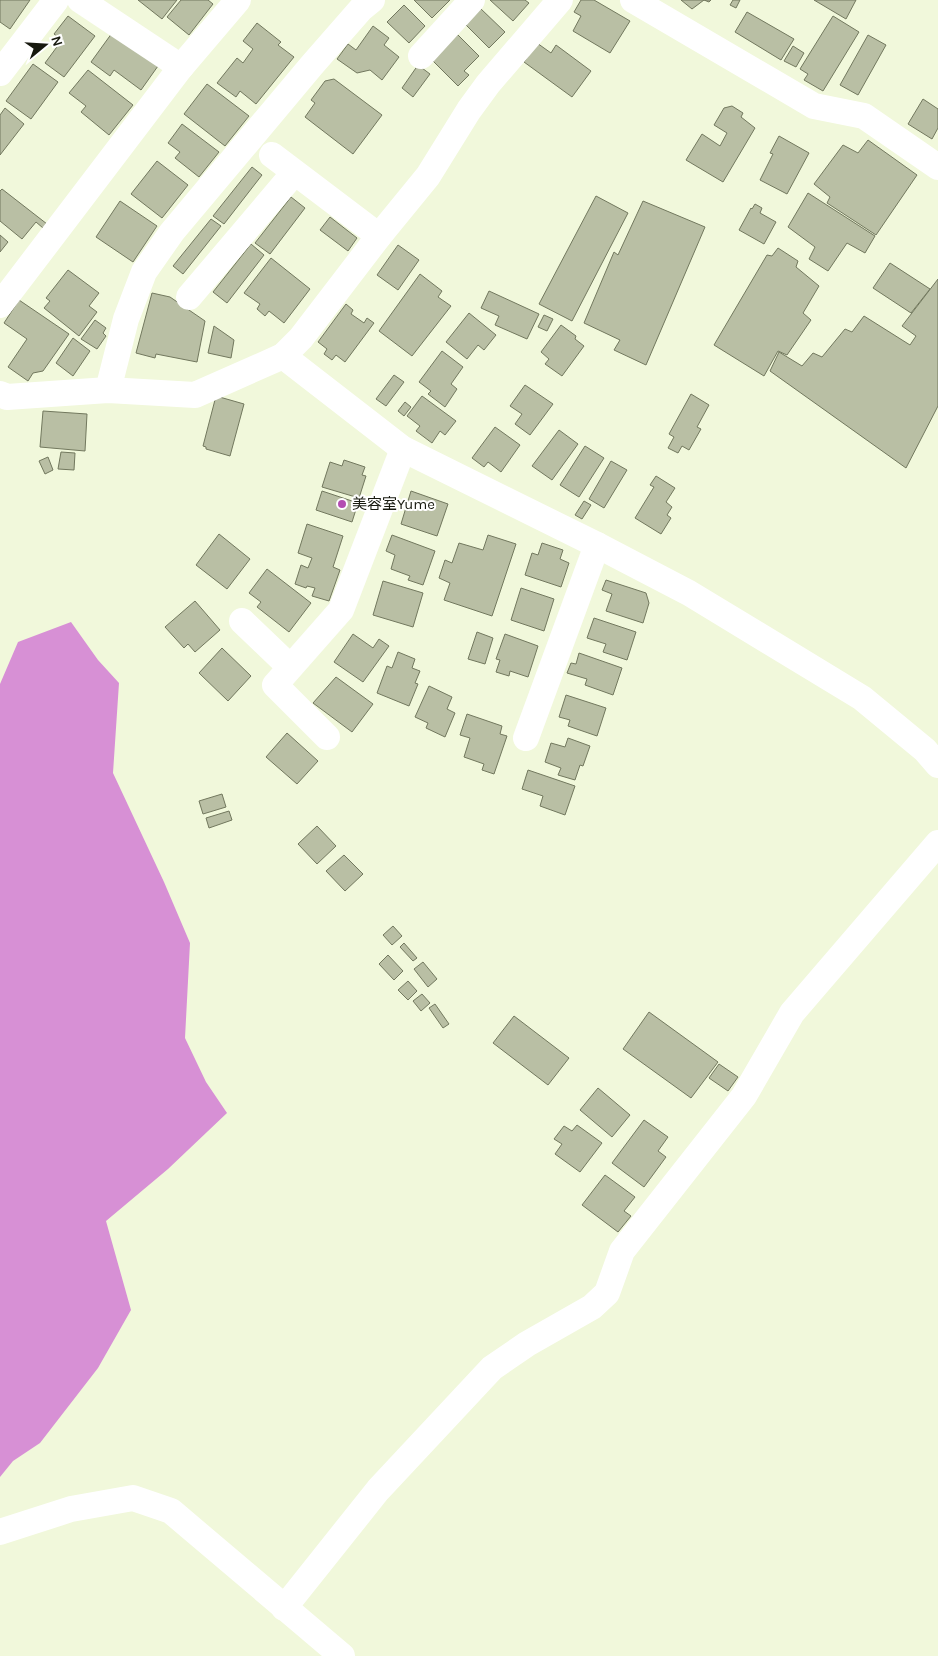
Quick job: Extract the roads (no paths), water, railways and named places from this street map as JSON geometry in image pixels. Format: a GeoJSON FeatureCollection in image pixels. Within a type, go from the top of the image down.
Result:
{"type":"FeatureCollection","features":[{"type":"Feature","properties":{"kind":"street"},"geometry":{"type":"LineString","coordinates":[[0,73],[56,0]]}},
{"type":"Feature","properties":{"kind":"street"},"geometry":{"type":"LineString","coordinates":[[80,0],[181,67]]}},
{"type":"Feature","properties":{"kind":"street"},"geometry":{"type":"LineString","coordinates":[[0,305],[181,67],[238,0]]}},
{"type":"Feature","properties":{"kind":"street"},"geometry":{"type":"LineString","coordinates":[[108,390],[126,318],[144,272],[172,232],[312,65],[361,9],[372,0]]}},
{"type":"Feature","properties":{"kind":"street"},"geometry":{"type":"LineString","coordinates":[[422,56],[472,0]]}},
{"type":"Feature","properties":{"kind":"street"},"geometry":{"type":"LineString","coordinates":[[0,394],[7,397],[108,390],[195,395],[283,356],[301,338],[379,236],[428,176],[488,84],[560,0]]}},
{"type":"Feature","properties":{"kind":"street"},"geometry":{"type":"LineString","coordinates":[[633,0],[814,106],[864,116],[938,167]]}},
{"type":"Feature","properties":{"kind":"street"},"geometry":{"type":"LineString","coordinates":[[272,155],[379,236]]}},
{"type":"Feature","properties":{"kind":"street"},"geometry":{"type":"LineString","coordinates":[[188,297],[294,173]]}},
{"type":"Feature","properties":{"kind":"street"},"geometry":{"type":"LineString","coordinates":[[283,356],[403,449],[689,593],[862,698],[925,750],[938,765]]}},
{"type":"Feature","properties":{"kind":"street"},"geometry":{"type":"LineString","coordinates":[[327,737],[274,685],[341,610],[403,449]]}},
{"type":"Feature","properties":{"kind":"street"},"geometry":{"type":"LineString","coordinates":[[526,738],[597,545]]}},
{"type":"Feature","properties":{"kind":"street"},"geometry":{"type":"LineString","coordinates":[[242,621],[290,666]]}},
{"type":"Feature","properties":{"kind":"street"},"geometry":{"type":"LineString","coordinates":[[284,1608],[378,1490],[492,1368],[527,1344],[592,1307],[607,1293],[622,1251],[744,1096],[792,1013],[938,843]]}},
{"type":"Feature","properties":{"kind":"street"},"geometry":{"type":"LineString","coordinates":[[0,1532],[71,1509],[133,1498],[171,1511],[342,1656]]}},
{"type":"Feature","properties":{"kind":"place","name":"美容室Yume"},"geometry":{"type":"Point","coordinates":[342,504]}}]}
